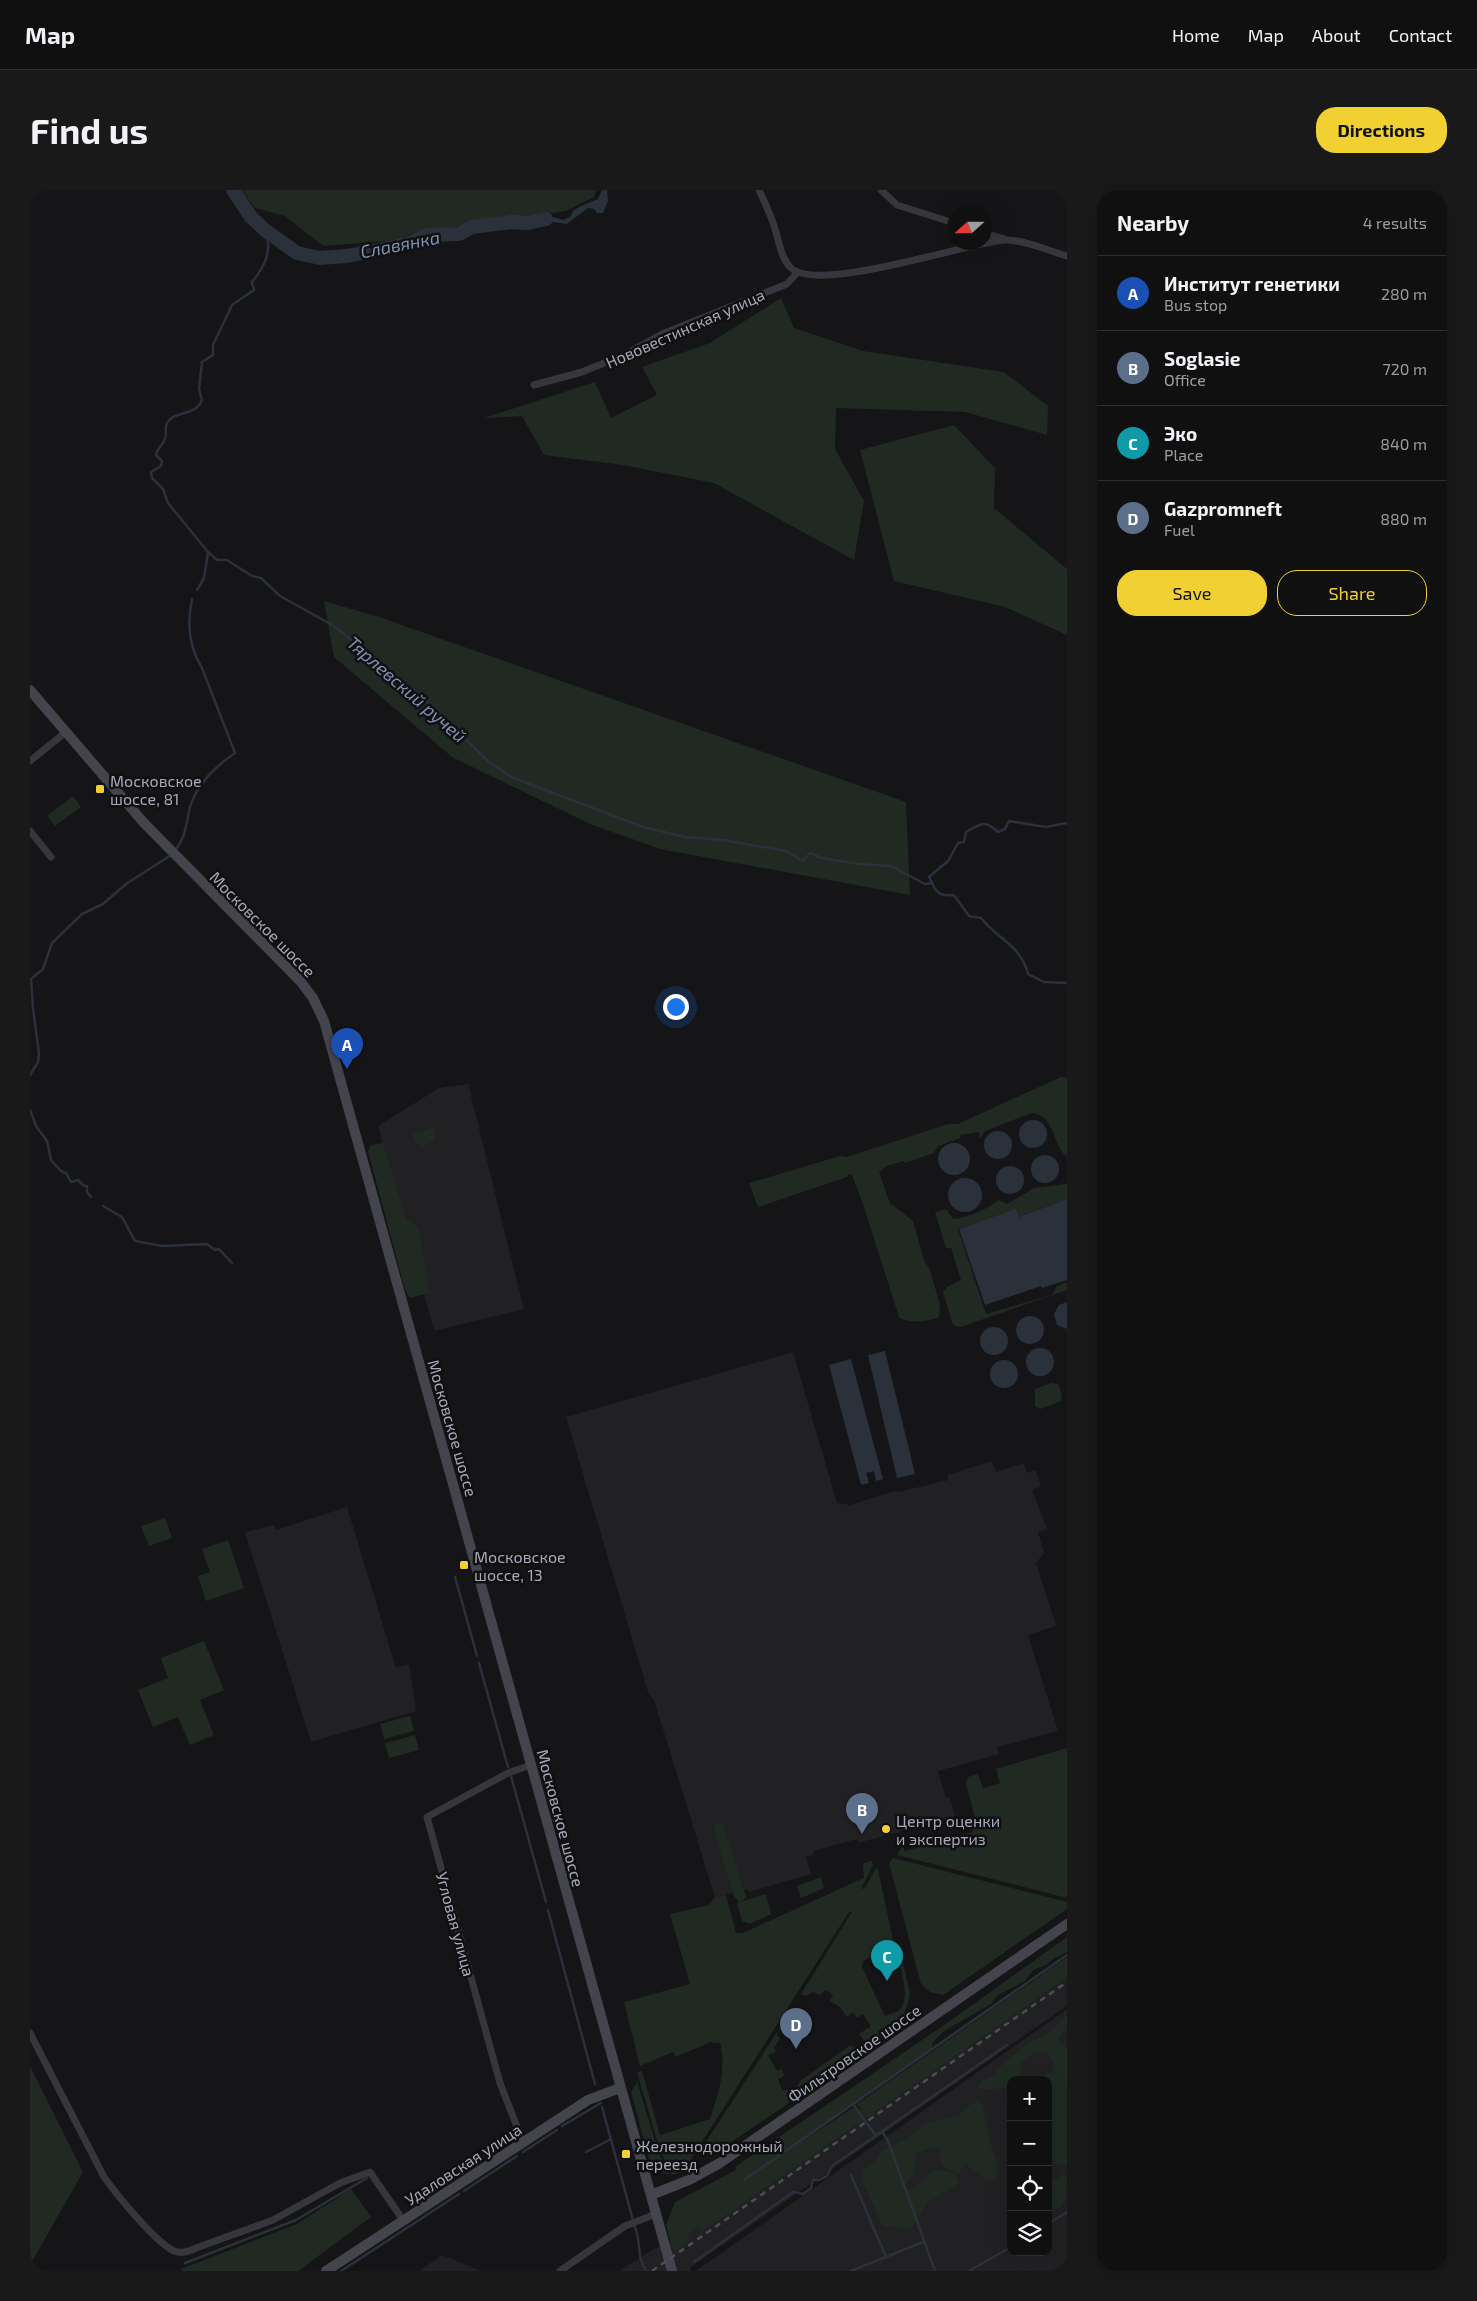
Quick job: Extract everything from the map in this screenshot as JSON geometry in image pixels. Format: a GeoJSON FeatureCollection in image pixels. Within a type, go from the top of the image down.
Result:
{"type":"FeatureCollection","features":[{"type":"Feature","properties":{"kind":"main road","name":"Московское шоссе"},"geometry":{"type":"LineString","coordinates":[[30,690],[128,805],[167,847],[292,972],[308,991],[318,1008],[326,1030],[437,1426],[672,2271]]}},
{"type":"Feature","properties":{"kind":"main road","name":"Фильтровское шоссе"},"geometry":{"type":"LineString","coordinates":[[650,2195],[689,2180],[720,2163],[1067,1924]]}},
{"type":"Feature","properties":{"kind":"main road","name":"Удаловская улица"},"geometry":{"type":"LineString","coordinates":[[326,2271],[588,2100],[620,2088]]}},
{"type":"Feature","properties":{"kind":"street"},"geometry":{"type":"LineString","coordinates":[[759,190],[787,263],[797,273],[815,276],[880,268],[987,242],[1008,240]]}},
{"type":"Feature","properties":{"kind":"street"},"geometry":{"type":"LineString","coordinates":[[881,190],[897,205],[947,221]]}},
{"type":"Feature","properties":{"kind":"street"},"geometry":{"type":"LineString","coordinates":[[992,235],[1067,256]]}},
{"type":"Feature","properties":{"kind":"street","name":"Нововестинская улица"},"geometry":{"type":"LineString","coordinates":[[534,385],[582,372],[624,356],[662,334],[787,284],[797,273]]}},
{"type":"Feature","properties":{"kind":"street"},"geometry":{"type":"LineString","coordinates":[[30,762],[66,732]]}},
{"type":"Feature","properties":{"kind":"street"},"geometry":{"type":"LineString","coordinates":[[30,831],[51,857]]}},
{"type":"Feature","properties":{"kind":"street","name":"Угловая улица"},"geometry":{"type":"LineString","coordinates":[[523,2142],[500,2082],[427,1816],[508,1773],[531,1766]]}},
{"type":"Feature","properties":{"kind":"street"},"geometry":{"type":"LineString","coordinates":[[30,2033],[104,2177],[115,2193],[162,2243],[174,2251],[186,2252],[273,2220],[340,2183],[370,2172],[403,2220]]}},
{"type":"Feature","properties":{"kind":"street"},"geometry":{"type":"LineString","coordinates":[[560,2271],[625,2226],[656,2214]]}},
{"type":"Feature","properties":{"kind":"shaded area"},"geometry":{"type":"Polygon","coordinates":[[[242,190],[596,190],[594,197],[566,211],[425,231],[387,241],[323,246],[285,216],[255,208],[242,190]]]}},
{"type":"Feature","properties":{"kind":"shaded area"},"geometry":{"type":"Polygon","coordinates":[[[602,190],[607,190],[608,201],[603,213],[597,213],[594,209],[588,208],[567,224],[546,221],[529,225],[525,219],[549,216],[563,220],[570,217],[573,211],[581,206],[598,199],[602,190]]]}},
{"type":"Feature","properties":{"kind":"shaded area"},"geometry":{"type":"Polygon","coordinates":[[[781,298],[794,328],[863,351],[1004,372],[1048,406],[1047,435],[965,412],[836,408],[835,449],[864,501],[854,560],[714,483],[623,465],[544,455],[522,416],[484,418],[595,382],[611,418],[657,395],[642,367],[710,343],[781,298]]]}},
{"type":"Feature","properties":{"kind":"shaded area"},"geometry":{"type":"Polygon","coordinates":[[[954,425],[995,468],[994,508],[1067,569],[1067,635],[1005,607],[894,581],[860,450],[954,425]]]}},
{"type":"Feature","properties":{"kind":"shaded area"},"geometry":{"type":"Polygon","coordinates":[[[324,601],[379,617],[906,802],[910,895],[660,849],[590,824],[452,757],[334,657],[324,601]]]}},
{"type":"Feature","properties":{"kind":"shaded area"},"geometry":{"type":"Polygon","coordinates":[[[73,796],[81,807],[55,826],[47,816],[73,796]]]}},
{"type":"Feature","properties":{"kind":"shaded area"},"geometry":{"type":"Polygon","coordinates":[[[1061,1077],[1067,1078],[1067,1157],[1062,1152],[1045,1119],[1032,1113],[984,1132],[980,1139],[979,1132],[960,1135],[960,1138],[938,1146],[934,1153],[905,1163],[903,1161],[887,1166],[879,1172],[890,1203],[913,1221],[940,1305],[939,1317],[919,1322],[908,1321],[899,1317],[852,1175],[849,1174],[847,1177],[758,1207],[749,1183],[840,1156],[847,1157],[948,1124],[958,1124],[1061,1077]]]}},
{"type":"Feature","properties":{"kind":"shaded area"},"geometry":{"type":"Polygon","coordinates":[[[468,1084],[524,1309],[434,1331],[378,1126],[439,1088],[468,1084]]]}},
{"type":"Feature","properties":{"kind":"shaded area"},"geometry":{"type":"Polygon","coordinates":[[[1033,1120],[1043,1124],[1047,1134],[1043,1144],[1033,1148],[1023,1144],[1019,1134],[1023,1124],[1033,1120]]]}},
{"type":"Feature","properties":{"kind":"shaded area"},"geometry":{"type":"Polygon","coordinates":[[[434,1127],[435,1140],[422,1147],[416,1143],[413,1134],[434,1127]]]}},
{"type":"Feature","properties":{"kind":"shaded area"},"geometry":{"type":"Polygon","coordinates":[[[998,1131],[1008,1135],[1012,1145],[1008,1155],[998,1159],[988,1155],[984,1145],[988,1135],[998,1131]]]}},
{"type":"Feature","properties":{"kind":"shaded area"},"geometry":{"type":"Polygon","coordinates":[[[383,1143],[406,1219],[415,1224],[419,1230],[429,1293],[411,1298],[408,1296],[404,1286],[368,1151],[371,1145],[383,1143]]]}},
{"type":"Feature","properties":{"kind":"shaded area"},"geometry":{"type":"Polygon","coordinates":[[[954,1143],[966,1147],[970,1159],[966,1171],[954,1175],[942,1171],[938,1159],[942,1147],[954,1143]]]}},
{"type":"Feature","properties":{"kind":"shaded area"},"geometry":{"type":"Polygon","coordinates":[[[1045,1155],[1055,1159],[1059,1169],[1055,1179],[1045,1183],[1035,1179],[1031,1169],[1035,1159],[1045,1155]]]}},
{"type":"Feature","properties":{"kind":"shaded area"},"geometry":{"type":"Polygon","coordinates":[[[1010,1166],[1020,1170],[1024,1180],[1020,1190],[1010,1194],[1000,1190],[996,1180],[1000,1170],[1010,1166]]]}},
{"type":"Feature","properties":{"kind":"shaded area"},"geometry":{"type":"Polygon","coordinates":[[[965,1178],[977,1183],[982,1195],[977,1207],[965,1212],[953,1207],[948,1195],[953,1183],[965,1178]]]}},
{"type":"Feature","properties":{"kind":"shaded area"},"geometry":{"type":"Polygon","coordinates":[[[1067,1184],[1067,1199],[1019,1217],[1016,1210],[958,1229],[986,1314],[1052,1295],[1057,1286],[1067,1282],[1067,1290],[961,1327],[953,1325],[943,1292],[947,1287],[961,1280],[951,1248],[946,1248],[935,1212],[946,1209],[953,1219],[965,1217],[999,1200],[1007,1204],[1034,1188],[1067,1184]]]}},
{"type":"Feature","properties":{"kind":"shaded area"},"geometry":{"type":"Polygon","coordinates":[[[1067,1199],[1067,1280],[1042,1288],[1041,1286],[985,1305],[959,1229],[1016,1209],[1019,1217],[1067,1199]]]}},
{"type":"Feature","properties":{"kind":"shaded area"},"geometry":{"type":"Polygon","coordinates":[[[1067,1302],[1067,1329],[1057,1325],[1054,1314],[1059,1305],[1067,1302]]]}},
{"type":"Feature","properties":{"kind":"shaded area"},"geometry":{"type":"Polygon","coordinates":[[[1030,1316],[1040,1320],[1044,1330],[1040,1340],[1030,1344],[1020,1340],[1016,1330],[1020,1320],[1030,1316]]]}},
{"type":"Feature","properties":{"kind":"shaded area"},"geometry":{"type":"Polygon","coordinates":[[[994,1327],[1004,1331],[1008,1341],[1004,1351],[994,1355],[984,1351],[980,1341],[984,1331],[994,1327]]]}},
{"type":"Feature","properties":{"kind":"shaded area"},"geometry":{"type":"Polygon","coordinates":[[[1040,1348],[1050,1352],[1054,1362],[1050,1372],[1040,1376],[1030,1372],[1026,1362],[1030,1352],[1040,1348]]]}},
{"type":"Feature","properties":{"kind":"shaded area"},"geometry":{"type":"Polygon","coordinates":[[[885,1351],[915,1474],[897,1478],[868,1355],[885,1351]]]}},
{"type":"Feature","properties":{"kind":"shaded area"},"geometry":{"type":"Polygon","coordinates":[[[793,1352],[837,1503],[850,1505],[894,1491],[899,1492],[948,1480],[947,1475],[992,1461],[996,1472],[1024,1463],[1027,1473],[1036,1470],[1041,1486],[1032,1490],[1047,1529],[1038,1532],[1044,1553],[1036,1563],[1056,1626],[1028,1635],[1058,1731],[997,1747],[999,1754],[938,1771],[946,1798],[950,1797],[955,1816],[858,1843],[857,1839],[813,1851],[814,1855],[806,1857],[811,1874],[749,1892],[748,1889],[715,1897],[654,1700],[648,1692],[566,1417],[793,1352]]]}},
{"type":"Feature","properties":{"kind":"shaded area"},"geometry":{"type":"Polygon","coordinates":[[[851,1359],[883,1479],[876,1481],[874,1471],[866,1473],[869,1483],[861,1485],[829,1365],[851,1359]]]}},
{"type":"Feature","properties":{"kind":"shaded area"},"geometry":{"type":"Polygon","coordinates":[[[1004,1360],[1014,1364],[1018,1374],[1014,1384],[1004,1388],[994,1384],[990,1374],[994,1364],[1004,1360]]]}},
{"type":"Feature","properties":{"kind":"shaded area"},"geometry":{"type":"Polygon","coordinates":[[[1051,1383],[1058,1384],[1062,1395],[1061,1401],[1040,1409],[1035,1406],[1035,1389],[1051,1383]]]}},
{"type":"Feature","properties":{"kind":"shaded area"},"geometry":{"type":"Polygon","coordinates":[[[347,1507],[396,1668],[409,1664],[416,1711],[311,1742],[245,1532],[274,1525],[276,1530],[347,1507]]]}},
{"type":"Feature","properties":{"kind":"shaded area"},"geometry":{"type":"Polygon","coordinates":[[[165,1518],[172,1538],[149,1546],[141,1526],[165,1518]]]}},
{"type":"Feature","properties":{"kind":"shaded area"},"geometry":{"type":"Polygon","coordinates":[[[228,1540],[244,1588],[206,1601],[198,1576],[210,1572],[202,1549],[228,1540]]]}},
{"type":"Feature","properties":{"kind":"shaded area"},"geometry":{"type":"Polygon","coordinates":[[[204,1641],[224,1690],[200,1700],[214,1735],[190,1745],[178,1717],[153,1727],[138,1690],[168,1678],[161,1658],[204,1641]]]}},
{"type":"Feature","properties":{"kind":"shaded area"},"geometry":{"type":"Polygon","coordinates":[[[410,1716],[414,1731],[384,1739],[380,1724],[410,1716]]]}},
{"type":"Feature","properties":{"kind":"shaded area"},"geometry":{"type":"Polygon","coordinates":[[[415,1735],[419,1750],[389,1758],[385,1743],[415,1735]]]}},
{"type":"Feature","properties":{"kind":"shaded area"},"geometry":{"type":"Polygon","coordinates":[[[1067,1748],[1067,1898],[897,1855],[903,1846],[905,1851],[973,1832],[972,1827],[976,1822],[966,1783],[968,1777],[978,1774],[983,1788],[1000,1783],[996,1769],[1067,1748]]]}},
{"type":"Feature","properties":{"kind":"shaded area"},"geometry":{"type":"Polygon","coordinates":[[[720,1822],[723,1824],[746,1897],[743,1901],[766,1894],[771,1914],[750,1924],[742,1921],[737,1903],[739,1902],[734,1896],[714,1830],[716,1823],[720,1822]]]}},
{"type":"Feature","properties":{"kind":"shaded area"},"geometry":{"type":"Polygon","coordinates":[[[893,1858],[1067,1902],[1067,1909],[943,1995],[930,1992],[921,1984],[889,1863],[893,1858]]]}},
{"type":"Feature","properties":{"kind":"shaded area"},"geometry":{"type":"Polygon","coordinates":[[[872,1861],[873,1865],[861,1889],[865,1888],[876,1868],[878,1869],[894,1945],[863,1961],[862,1967],[885,2016],[896,2012],[903,2005],[905,1993],[899,1959],[902,1958],[910,1994],[900,2025],[871,2046],[859,2034],[871,2026],[863,2014],[857,2018],[853,2012],[847,2017],[840,2007],[830,2001],[833,1995],[826,1990],[820,1995],[813,1992],[806,1996],[801,1994],[852,1912],[849,1912],[698,2148],[658,2144],[637,2072],[642,2071],[660,2135],[710,2119],[719,2091],[723,2063],[720,2043],[711,2042],[675,2057],[673,2052],[640,2066],[624,2002],[690,1984],[670,1914],[709,1905],[715,1897],[726,1895],[736,1933],[743,1933],[864,1878],[863,1863],[872,1861]]]}},
{"type":"Feature","properties":{"kind":"shaded area"},"geometry":{"type":"Polygon","coordinates":[[[821,1877],[824,1888],[801,1898],[797,1886],[821,1877]]]}},
{"type":"Feature","properties":{"kind":"shaded area"},"geometry":{"type":"Polygon","coordinates":[[[1067,1937],[1067,1952],[1046,1965],[1033,1970],[1025,1981],[998,1995],[991,2004],[944,2031],[933,2042],[932,2048],[743,2180],[854,2107],[863,2120],[701,2232],[698,2228],[687,2235],[690,2240],[677,2250],[672,2249],[666,2225],[675,2202],[736,2170],[735,2167],[950,2021],[1067,1937]]]}},
{"type":"Feature","properties":{"kind":"shaded area"},"geometry":{"type":"Polygon","coordinates":[[[1067,1957],[1067,1977],[867,2118],[857,2104],[1067,1957]]]}},
{"type":"Feature","properties":{"kind":"shaded area"},"geometry":{"type":"Polygon","coordinates":[[[1067,1963],[1067,2006],[691,2267],[691,2271],[619,2271],[652,2250],[679,2238],[710,2214],[1067,1963]]]}},
{"type":"Feature","properties":{"kind":"shaded area"},"geometry":{"type":"Polygon","coordinates":[[[1067,2009],[1067,2271],[696,2271],[1067,2009]]]}},
{"type":"Feature","properties":{"kind":"shaded area"},"geometry":{"type":"Polygon","coordinates":[[[1067,2015],[1067,2029],[1058,2037],[1060,2044],[1067,2047],[1067,2164],[1052,2165],[1052,2076],[1036,2076],[1050,2073],[1055,2068],[1049,2054],[1041,2052],[1025,2059],[1021,2066],[1021,2076],[1007,2076],[1007,2088],[980,2089],[978,2086],[983,2080],[993,2076],[1003,2064],[1026,2044],[1048,2034],[1067,2015]]]}},
{"type":"Feature","properties":{"kind":"shaded area"},"geometry":{"type":"Polygon","coordinates":[[[781,2026],[777,2035],[780,2038],[774,2047],[776,2052],[768,2055],[777,2071],[782,2069],[784,2076],[778,2079],[782,2090],[787,2090],[789,2103],[720,2150],[702,2148],[781,2026]]]}},
{"type":"Feature","properties":{"kind":"shaded area"},"geometry":{"type":"Polygon","coordinates":[[[849,2046],[857,2047],[862,2052],[798,2097],[796,2089],[800,2081],[849,2046]]]}},
{"type":"Feature","properties":{"kind":"shaded area"},"geometry":{"type":"Polygon","coordinates":[[[30,2066],[83,2172],[30,2265],[30,2066]]]}},
{"type":"Feature","properties":{"kind":"shaded area"},"geometry":{"type":"Polygon","coordinates":[[[637,2082],[659,2153],[670,2175],[656,2170],[649,2159],[631,2092],[637,2082]]]}},
{"type":"Feature","properties":{"kind":"shaded area"},"geometry":{"type":"Polygon","coordinates":[[[979,2101],[982,2104],[993,2152],[998,2162],[997,2178],[990,2181],[965,2165],[958,2173],[945,2168],[939,2159],[941,2147],[927,2149],[916,2154],[914,2174],[902,2188],[908,2191],[920,2183],[930,2172],[935,2171],[954,2173],[959,2183],[927,2203],[911,2229],[883,2226],[862,2181],[863,2170],[873,2164],[881,2151],[908,2138],[923,2125],[957,2117],[971,2104],[979,2101]]]}},
{"type":"Feature","properties":{"kind":"shaded area"},"geometry":{"type":"Polygon","coordinates":[[[658,2147],[697,2150],[683,2172],[672,2175],[658,2147]]]}},
{"type":"Feature","properties":{"kind":"shaded area"},"geometry":{"type":"Polygon","coordinates":[[[1067,2175],[1065,2199],[1059,2208],[1052,2213],[1052,2211],[1052,2180],[1067,2175]]]}},
{"type":"Feature","properties":{"kind":"shaded area"},"geometry":{"type":"Polygon","coordinates":[[[351,2189],[371,2217],[298,2271],[183,2271],[181,2269],[297,2224],[351,2189]]]}},
{"type":"Feature","properties":{"kind":"shaded area"},"geometry":{"type":"Polygon","coordinates":[[[442,2255],[481,2271],[419,2271],[442,2255]]]}},
{"type":"Feature","properties":{"kind":"waterway","name":"Славянка"},"geometry":{"type":"LineString","coordinates":[[233,190],[251,217],[266,231],[297,253],[320,258],[347,256],[388,248],[413,242],[427,235],[459,234],[472,227],[512,222],[528,223],[546,219]]}},
{"type":"Feature","properties":{"kind":"waterway","name":"Тярлевский ручей"},"geometry":{"type":"LineString","coordinates":[[266,231],[268,252],[261,270],[252,282],[254,290],[232,305],[213,345],[213,355],[202,362],[199,389],[202,400],[195,409],[174,416],[167,423],[165,439],[156,455],[162,461],[161,466],[151,472],[152,478],[163,489],[168,503],[208,552],[217,560],[227,560],[252,576],[261,578],[280,596],[334,626],[362,648],[384,671],[418,693],[489,762],[511,777],[643,827],[685,837],[723,840],[786,851],[803,861],[810,853],[821,858],[859,864],[891,866],[925,884],[932,883],[940,894],[954,895],[969,916],[981,918],[1014,949],[1025,964],[1028,974],[1044,982],[1067,983]]}},
{"type":"Feature","properties":{"kind":"waterway"},"geometry":{"type":"LineString","coordinates":[[197,590],[204,578],[208,553]]}},
{"type":"Feature","properties":{"kind":"waterway"},"geometry":{"type":"LineString","coordinates":[[174,851],[183,836],[190,807],[197,791],[214,770],[235,753],[194,652],[190,634],[192,599]]}},
{"type":"Feature","properties":{"kind":"waterway"},"geometry":{"type":"LineString","coordinates":[[932,883],[929,877],[948,861],[958,843],[964,842],[966,832],[979,825],[989,825],[998,832],[1005,829],[1009,821],[1046,827],[1067,823]]}},
{"type":"Feature","properties":{"kind":"waterway"},"geometry":{"type":"LineString","coordinates":[[30,1075],[38,1062],[39,1053],[31,979],[43,969],[52,943],[82,914],[103,904],[126,884],[171,855]]}},
{"type":"Feature","properties":{"kind":"waterway"},"geometry":{"type":"LineString","coordinates":[[30,1110],[36,1126],[47,1141],[51,1160],[61,1171],[66,1173],[71,1182],[78,1180],[84,1186],[87,1186],[87,1192],[91,1197]]}},
{"type":"Feature","properties":{"kind":"waterway"},"geometry":{"type":"LineString","coordinates":[[103,1206],[122,1217],[135,1241],[162,1246],[207,1244],[215,1250],[219,1249],[232,1263]]}},
{"type":"Feature","properties":{"kind":"waterway"},"geometry":{"type":"LineString","coordinates":[[455,1577],[477,1656]]}},
{"type":"Feature","properties":{"kind":"waterway"},"geometry":{"type":"LineString","coordinates":[[479,1663],[508,1767]]}},
{"type":"Feature","properties":{"kind":"waterway"},"geometry":{"type":"LineString","coordinates":[[511,1776],[546,1902]]}},
{"type":"Feature","properties":{"kind":"waterway"},"geometry":{"type":"LineString","coordinates":[[548,1910],[595,2084]]}},
{"type":"Feature","properties":{"kind":"waterway"},"geometry":{"type":"LineString","coordinates":[[744,2180],[1067,1955]]}},
{"type":"Feature","properties":{"kind":"waterway"},"geometry":{"type":"LineString","coordinates":[[694,2262],[793,2192],[803,2194],[811,2188],[813,2180],[819,2180],[827,2176],[832,2166],[1007,2045]]}},
{"type":"Feature","properties":{"kind":"waterway"},"geometry":{"type":"LineString","coordinates":[[562,2126],[601,2103]]}},
{"type":"Feature","properties":{"kind":"waterway"},"geometry":{"type":"LineString","coordinates":[[854,2105],[876,2136]]}},
{"type":"Feature","properties":{"kind":"waterway"},"geometry":{"type":"LineString","coordinates":[[602,2107],[633,2220]]}},
{"type":"Feature","properties":{"kind":"waterway"},"geometry":{"type":"LineString","coordinates":[[523,2152],[557,2130]]}},
{"type":"Feature","properties":{"kind":"waterway"},"geometry":{"type":"LineString","coordinates":[[882,2131],[888,2141],[935,2271]]}},
{"type":"Feature","properties":{"kind":"waterway"},"geometry":{"type":"LineString","coordinates":[[586,2152],[611,2139]]}},
{"type":"Feature","properties":{"kind":"waterway"},"geometry":{"type":"LineString","coordinates":[[464,2191],[517,2156]]}},
{"type":"Feature","properties":{"kind":"waterway"},"geometry":{"type":"LineString","coordinates":[[851,2175],[886,2257]]}},
{"type":"Feature","properties":{"kind":"waterway"},"geometry":{"type":"LineString","coordinates":[[185,2263],[296,2220],[367,2178]]}},
{"type":"Feature","properties":{"kind":"waterway"},"geometry":{"type":"LineString","coordinates":[[341,2271],[459,2194]]}},
{"type":"Feature","properties":{"kind":"waterway"},"geometry":{"type":"LineString","coordinates":[[1052,2221],[1067,2212]]}},
{"type":"Feature","properties":{"kind":"waterway"},"geometry":{"type":"LineString","coordinates":[[634,2225],[638,2237],[641,2260],[646,2271]]}},
{"type":"Feature","properties":{"kind":"waterway"},"geometry":{"type":"LineString","coordinates":[[851,2271],[923,2242]]}},
{"type":"Feature","properties":{"kind":"waterway"},"geometry":{"type":"LineString","coordinates":[[969,2271],[1007,2249]]}},
{"type":"Feature","properties":{"kind":"railway"},"geometry":{"type":"LineString","coordinates":[[652,2271],[1067,1982]]}},
{"type":"Feature","properties":{"kind":"place","name":"Московское шоссе, 81"},"geometry":{"type":"Point","coordinates":[100,789]}},
{"type":"Feature","properties":{"kind":"place","name":"Институт генетики"},"geometry":{"type":"Point","coordinates":[347,1069]}},
{"type":"Feature","properties":{"kind":"place","name":"Московское шоссе, 13"},"geometry":{"type":"Point","coordinates":[464,1565]}},
{"type":"Feature","properties":{"kind":"place","name":"Центр оценки и экспертиз"},"geometry":{"type":"Point","coordinates":[886,1829]}},
{"type":"Feature","properties":{"kind":"place","name":"Soglasie"},"geometry":{"type":"Point","coordinates":[862,1834]}},
{"type":"Feature","properties":{"kind":"place","name":"Эко"},"geometry":{"type":"Point","coordinates":[887,1981]}},
{"type":"Feature","properties":{"kind":"place","name":"Gazpromneft"},"geometry":{"type":"Point","coordinates":[796,2049]}},
{"type":"Feature","properties":{"kind":"place","name":"Железнодорожный переезд"},"geometry":{"type":"Point","coordinates":[626,2154]}}]}
